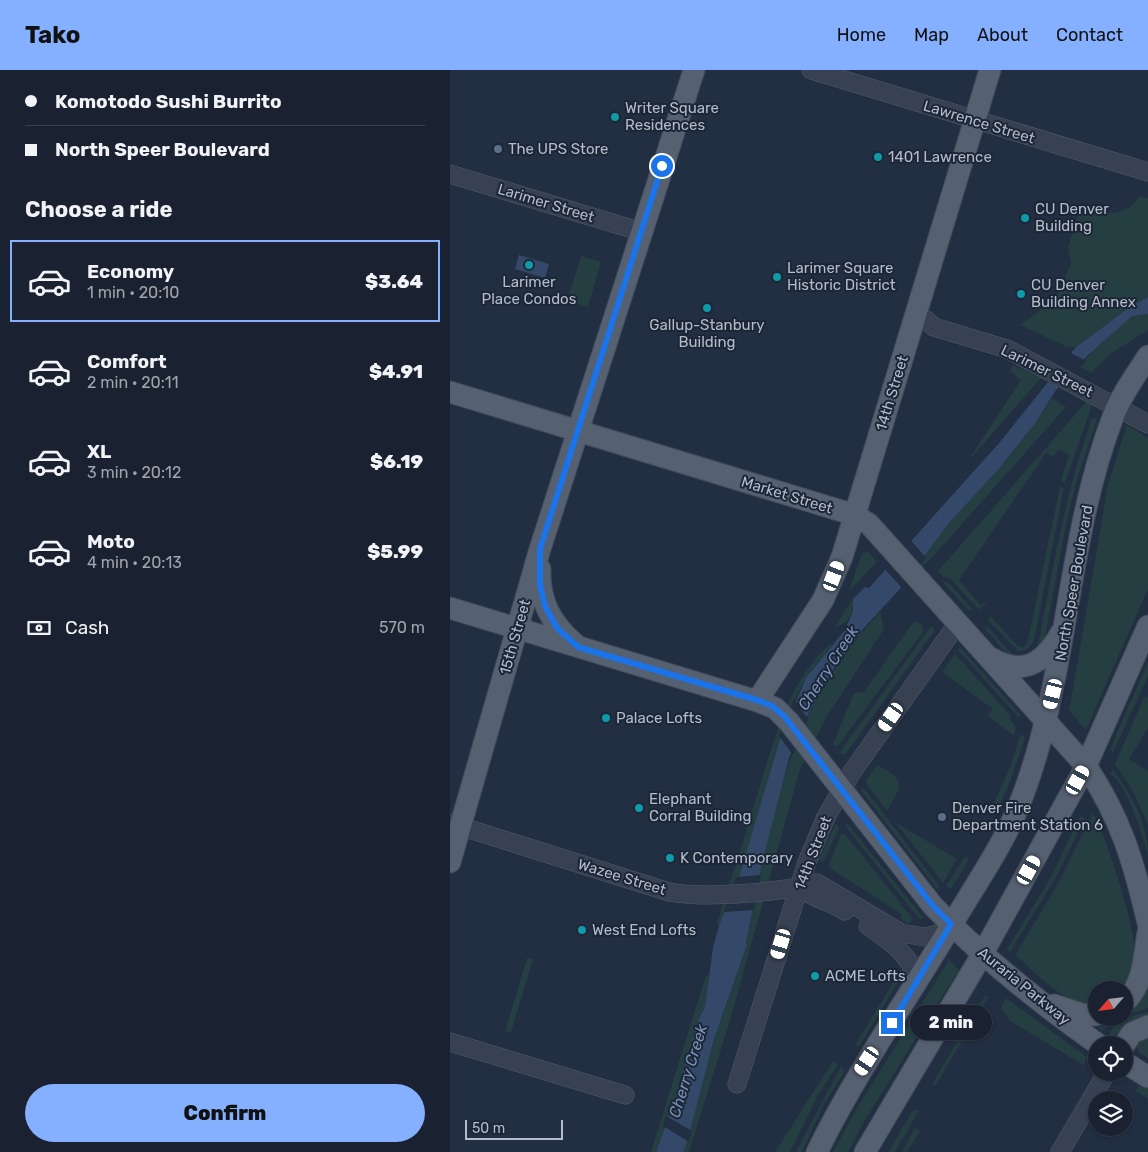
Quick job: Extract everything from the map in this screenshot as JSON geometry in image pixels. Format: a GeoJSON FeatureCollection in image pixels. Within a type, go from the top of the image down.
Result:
{"type":"FeatureCollection","features":[{"type":"Feature","properties":{"kind":"main road","name":"15th Street"},"geometry":{"type":"LineString","coordinates":[[450,862],[455,824],[518,629],[540,549],[577,431],[694,70]]}},
{"type":"Feature","properties":{"kind":"main road","name":"14th Street"},"geometry":{"type":"LineString","coordinates":[[766,704],[827,593],[842,557],[990,70]]}},
{"type":"Feature","properties":{"kind":"main road","name":"North Speer Boulevard"},"geometry":{"type":"LineString","coordinates":[[817,1152],[856,1079],[983,875],[1022,799],[1046,721],[1085,517],[1101,452],[1118,407],[1148,356]]}},
{"type":"Feature","properties":{"kind":"main road","name":"Market Street"},"geometry":{"type":"LineString","coordinates":[[450,392],[855,515],[869,524],[888,543],[1046,721]]}},
{"type":"Feature","properties":{"kind":"main road"},"geometry":{"type":"LineString","coordinates":[[540,549],[540,585],[545,606],[557,628],[578,647]]}},
{"type":"Feature","properties":{"kind":"main road"},"geometry":{"type":"LineString","coordinates":[[450,608],[766,704]]}},
{"type":"Feature","properties":{"kind":"main road"},"geometry":{"type":"LineString","coordinates":[[986,654],[1008,666],[1030,666],[1042,659],[1051,648],[1066,622]]}},
{"type":"Feature","properties":{"kind":"main road"},"geometry":{"type":"LineString","coordinates":[[865,1152],[983,953],[1086,766],[1148,626]]}},
{"type":"Feature","properties":{"kind":"main road","name":"Auraria Parkway"},"geometry":{"type":"LineString","coordinates":[[766,704],[784,716],[842,788],[949,928],[1088,1037]]}},
{"type":"Feature","properties":{"kind":"main road"},"geometry":{"type":"LineString","coordinates":[[1046,721],[1086,766],[1108,801],[1125,837],[1144,892],[1148,923]]}},
{"type":"Feature","properties":{"kind":"main road"},"geometry":{"type":"LineString","coordinates":[[1133,992],[1140,979],[1148,932]]}},
{"type":"Feature","properties":{"kind":"main road"},"geometry":{"type":"LineString","coordinates":[[1034,996],[1070,1011],[1088,1014]]}},
{"type":"Feature","properties":{"kind":"main road"},"geometry":{"type":"LineString","coordinates":[[1130,1036],[1132,1033],[1148,1026]]}},
{"type":"Feature","properties":{"kind":"main road"},"geometry":{"type":"LineString","coordinates":[[1133,1068],[1148,1077]]}},
{"type":"Feature","properties":{"kind":"street","name":"Lawrence Street"},"geometry":{"type":"LineString","coordinates":[[811,70],[1148,172]]}},
{"type":"Feature","properties":{"kind":"street","name":"Larimer Street"},"geometry":{"type":"LineString","coordinates":[[450,174],[642,232]]}},
{"type":"Feature","properties":{"kind":"street","name":"Larimer Street"},"geometry":{"type":"LineString","coordinates":[[916,315],[934,327],[1007,350],[1036,363],[1148,424]]}},
{"type":"Feature","properties":{"kind":"street","name":"14th Street"},"geometry":{"type":"LineString","coordinates":[[737,1084],[790,888],[842,788],[958,623]]}},
{"type":"Feature","properties":{"kind":"street","name":"Wazee Street"},"geometry":{"type":"LineString","coordinates":[[455,824],[662,890],[680,894],[790,888],[817,883],[901,933],[925,937],[949,928]]}},
{"type":"Feature","properties":{"kind":"street"},"geometry":{"type":"LineString","coordinates":[[790,888],[810,897],[834,904],[894,943],[908,957],[920,978]]}},
{"type":"Feature","properties":{"kind":"street"},"geometry":{"type":"LineString","coordinates":[[450,1042],[625,1095]]}},
{"type":"Feature","properties":{"kind":"street"},"geometry":{"type":"LineString","coordinates":[[1060,1152],[1102,1081]]}},
{"type":"Feature","properties":{"kind":"green space"},"geometry":{"type":"Polygon","coordinates":[[[1140,196],[1148,198],[1148,297],[1130,307],[1076,347],[1067,347],[1020,325],[1046,306],[1058,293],[1071,264],[1068,247],[1081,207],[1113,213],[1127,208],[1140,196]]]}},
{"type":"Feature","properties":{"kind":"green space"},"geometry":{"type":"Polygon","coordinates":[[[581,256],[601,262],[588,307],[567,301],[581,256]]]}},
{"type":"Feature","properties":{"kind":"green space"},"geometry":{"type":"Polygon","coordinates":[[[1148,314],[1148,330],[1110,354],[1091,373],[1078,366],[1132,315],[1148,314]]]}},
{"type":"Feature","properties":{"kind":"green space"},"geometry":{"type":"Polygon","coordinates":[[[1013,365],[1041,378],[966,464],[1021,380],[1010,371],[1013,365]]]}},
{"type":"Feature","properties":{"kind":"green space"},"geometry":{"type":"Polygon","coordinates":[[[1052,398],[1066,407],[931,559],[907,580],[949,523],[997,471],[1036,422],[1052,398]]]}},
{"type":"Feature","properties":{"kind":"green space"},"geometry":{"type":"Polygon","coordinates":[[[1086,402],[1092,405],[1065,483],[1061,480],[1069,454],[1058,450],[1054,457],[1046,453],[959,580],[980,605],[989,600],[979,610],[950,578],[944,577],[938,571],[1086,402]]]}},
{"type":"Feature","properties":{"kind":"green space"},"geometry":{"type":"Polygon","coordinates":[[[1092,418],[1097,419],[1078,477],[1066,524],[1043,649],[1035,650],[1039,641],[1067,501],[1092,418]]]}},
{"type":"Feature","properties":{"kind":"green space"},"geometry":{"type":"Polygon","coordinates":[[[1127,425],[1148,438],[1148,589],[1086,730],[1068,709],[1108,484],[1127,425]]]}},
{"type":"Feature","properties":{"kind":"green space"},"geometry":{"type":"Polygon","coordinates":[[[1060,487],[1064,488],[1034,641],[1027,650],[1018,651],[988,620],[990,616],[1018,646],[1022,647],[1027,644],[1060,487]]]}},
{"type":"Feature","properties":{"kind":"green space"},"geometry":{"type":"Polygon","coordinates":[[[868,551],[877,562],[849,591],[862,553],[868,551]]]}},
{"type":"Feature","properties":{"kind":"green space"},"geometry":{"type":"Polygon","coordinates":[[[941,580],[949,583],[973,610],[969,611],[941,580]]]}},
{"type":"Feature","properties":{"kind":"green space"},"geometry":{"type":"Polygon","coordinates":[[[853,599],[849,618],[834,628],[853,599]]]}},
{"type":"Feature","properties":{"kind":"green space"},"geometry":{"type":"Polygon","coordinates":[[[880,612],[884,629],[826,718],[800,769],[731,1017],[689,1152],[683,1152],[714,1039],[747,946],[746,942],[764,852],[788,766],[804,726],[824,687],[849,649],[880,612]]]}},
{"type":"Feature","properties":{"kind":"green space"},"geometry":{"type":"Polygon","coordinates":[[[914,621],[921,623],[923,632],[837,747],[833,744],[854,693],[864,692],[914,621]]]}},
{"type":"Feature","properties":{"kind":"green space"},"geometry":{"type":"Polygon","coordinates":[[[986,625],[1012,654],[1018,656],[1008,655],[985,629],[986,625]]]}},
{"type":"Feature","properties":{"kind":"green space"},"geometry":{"type":"Polygon","coordinates":[[[931,626],[935,630],[845,755],[839,753],[931,626]]]}},
{"type":"Feature","properties":{"kind":"green space"},"geometry":{"type":"Polygon","coordinates":[[[830,644],[833,644],[804,681],[788,716],[743,868],[719,926],[717,923],[784,713],[803,676],[815,659],[830,644]]]}},
{"type":"Feature","properties":{"kind":"green space"},"geometry":{"type":"Polygon","coordinates":[[[960,647],[1020,714],[1019,718],[958,650],[960,647]]]}},
{"type":"Feature","properties":{"kind":"green space"},"geometry":{"type":"Polygon","coordinates":[[[955,654],[1011,716],[1009,718],[1016,727],[1014,736],[988,716],[993,709],[942,672],[955,654]]]}},
{"type":"Feature","properties":{"kind":"green space"},"geometry":{"type":"Polygon","coordinates":[[[1148,662],[1148,676],[1112,755],[1110,749],[1148,662]]]}},
{"type":"Feature","properties":{"kind":"green space"},"geometry":{"type":"Polygon","coordinates":[[[1148,696],[1148,728],[1129,759],[1148,771],[1148,825],[1133,791],[1115,764],[1144,697],[1148,696]]]}},
{"type":"Feature","properties":{"kind":"green space"},"geometry":{"type":"Polygon","coordinates":[[[1021,733],[1025,738],[1010,782],[998,809],[991,810],[1010,767],[1021,733]]]}},
{"type":"Feature","properties":{"kind":"green space"},"geometry":{"type":"Polygon","coordinates":[[[877,765],[893,775],[899,784],[896,795],[887,811],[867,785],[866,780],[877,765]]]}},
{"type":"Feature","properties":{"kind":"green space"},"geometry":{"type":"Polygon","coordinates":[[[1113,769],[1126,788],[1142,820],[1148,855],[1129,799],[1110,774],[1113,769]]]}},
{"type":"Feature","properties":{"kind":"green space"},"geometry":{"type":"Polygon","coordinates":[[[864,788],[940,887],[937,889],[861,791],[864,788]]]}},
{"type":"Feature","properties":{"kind":"green space"},"geometry":{"type":"Polygon","coordinates":[[[1093,813],[1106,842],[1127,908],[1135,947],[1135,960],[1127,981],[1088,981],[1088,1005],[1075,1002],[1064,996],[1015,955],[1059,882],[1093,813]]]}},
{"type":"Feature","properties":{"kind":"green space"},"geometry":{"type":"Polygon","coordinates":[[[1080,816],[1085,819],[1055,879],[1010,952],[1007,949],[1051,877],[1080,816]]]}},
{"type":"Feature","properties":{"kind":"green space"},"geometry":{"type":"Polygon","coordinates":[[[895,822],[957,859],[943,883],[895,822]]]}},
{"type":"Feature","properties":{"kind":"green space"},"geometry":{"type":"Polygon","coordinates":[[[836,823],[839,828],[823,862],[819,860],[836,823]]]}},
{"type":"Feature","properties":{"kind":"green space"},"geometry":{"type":"Polygon","coordinates":[[[848,824],[923,917],[920,920],[845,826],[848,824]]]}},
{"type":"Feature","properties":{"kind":"green space"},"geometry":{"type":"Polygon","coordinates":[[[841,834],[845,834],[913,919],[908,924],[903,921],[900,913],[828,867],[841,834]]]}},
{"type":"Feature","properties":{"kind":"green space"},"geometry":{"type":"Polygon","coordinates":[[[965,856],[969,860],[951,889],[946,886],[965,856]]]}},
{"type":"Feature","properties":{"kind":"green space"},"geometry":{"type":"Polygon","coordinates":[[[527,958],[533,959],[511,1033],[505,1031],[527,958]]]}},
{"type":"Feature","properties":{"kind":"green space"},"geometry":{"type":"Polygon","coordinates":[[[949,960],[959,970],[865,1120],[848,1152],[833,1152],[854,1113],[949,960]]]}},
{"type":"Feature","properties":{"kind":"green space"},"geometry":{"type":"Polygon","coordinates":[[[905,963],[906,969],[859,1047],[855,1045],[905,963]]]}},
{"type":"Feature","properties":{"kind":"green space"},"geometry":{"type":"Polygon","coordinates":[[[706,975],[710,976],[705,1006],[698,1021],[672,1108],[656,1152],[651,1152],[706,975]]]}},
{"type":"Feature","properties":{"kind":"green space"},"geometry":{"type":"Polygon","coordinates":[[[1148,987],[1148,1008],[1133,1013],[1133,1003],[1148,987]]]}},
{"type":"Feature","properties":{"kind":"green space"},"geometry":{"type":"Polygon","coordinates":[[[989,996],[935,1086],[932,1084],[984,997],[989,996]]]}},
{"type":"Feature","properties":{"kind":"green space"},"geometry":{"type":"Polygon","coordinates":[[[1006,998],[1087,1057],[1085,1064],[1083,1065],[1010,1021],[1001,1008],[1006,998]]]}},
{"type":"Feature","properties":{"kind":"green space"},"geometry":{"type":"Polygon","coordinates":[[[1148,1012],[1148,1018],[1133,1023],[1133,1016],[1148,1012]]]}},
{"type":"Feature","properties":{"kind":"green space"},"geometry":{"type":"Polygon","coordinates":[[[1100,1026],[1109,1026],[1102,1031],[1099,1029],[1100,1026]]]}},
{"type":"Feature","properties":{"kind":"green space"},"geometry":{"type":"Polygon","coordinates":[[[1115,1026],[1126,1026],[1114,1036],[1110,1036],[1111,1029],[1115,1026]]]}},
{"type":"Feature","properties":{"kind":"green space"},"geometry":{"type":"Polygon","coordinates":[[[1148,1037],[1148,1058],[1139,1053],[1137,1047],[1141,1039],[1148,1037]]]}},
{"type":"Feature","properties":{"kind":"green space"},"geometry":{"type":"Polygon","coordinates":[[[833,1061],[838,1064],[817,1097],[790,1152],[775,1152],[833,1061]]]}},
{"type":"Feature","properties":{"kind":"green space"},"geometry":{"type":"Polygon","coordinates":[[[841,1066],[845,1071],[824,1104],[802,1152],[796,1152],[841,1066]]]}},
{"type":"Feature","properties":{"kind":"green space"},"geometry":{"type":"Polygon","coordinates":[[[1140,1083],[1148,1088],[1148,1099],[1135,1091],[1140,1083]]]}},
{"type":"Feature","properties":{"kind":"green space"},"geometry":{"type":"Polygon","coordinates":[[[913,1110],[919,1110],[895,1152],[888,1152],[913,1110]]]}},
{"type":"Feature","properties":{"kind":"green space"},"geometry":{"type":"Polygon","coordinates":[[[915,1128],[920,1131],[907,1152],[902,1152],[915,1128]]]}},
{"type":"Feature","properties":{"kind":"water"},"geometry":{"type":"Polygon","coordinates":[[[519,255],[549,264],[545,278],[515,269],[519,255]]]}},
{"type":"Feature","properties":{"kind":"water","name":"Cherry Creek"},"geometry":{"type":"Polygon","coordinates":[[[1148,297],[1148,314],[1132,316],[1085,358],[1056,390],[1036,422],[997,471],[949,523],[899,590],[863,629],[834,668],[805,720],[789,758],[761,867],[746,942],[747,945],[714,1039],[687,1142],[683,1152],[656,1152],[672,1108],[698,1021],[705,1006],[713,948],[719,926],[740,874],[779,742],[806,678],[845,630],[853,611],[853,599],[865,587],[869,588],[1000,442],[1076,347],[1130,307],[1148,297]]]}},
{"type":"Feature","properties":{"kind":"pier"},"geometry":{"type":"Polygon","coordinates":[[[1069,352],[1086,361],[1061,388],[1046,381],[1069,352]]]}},
{"type":"Feature","properties":{"kind":"pier"},"geometry":{"type":"Polygon","coordinates":[[[909,538],[926,558],[903,589],[883,567],[909,538]]]}},
{"type":"Feature","properties":{"kind":"pier"},"geometry":{"type":"Polygon","coordinates":[[[794,699],[808,719],[793,755],[779,736],[794,699]]]}},
{"type":"Feature","properties":{"kind":"pier"},"geometry":{"type":"Polygon","coordinates":[[[761,875],[754,910],[724,912],[736,877],[761,875]]]}},
{"type":"Feature","properties":{"kind":"pier"},"geometry":{"type":"Polygon","coordinates":[[[666,1116],[692,1131],[689,1142],[663,1126],[666,1116]]]}},
{"type":"Feature","properties":{"kind":"place","name":"Writer Square Residences"},"geometry":{"type":"Point","coordinates":[615,117]}},
{"type":"Feature","properties":{"kind":"place","name":"The UPS Store"},"geometry":{"type":"Point","coordinates":[498,149]}},
{"type":"Feature","properties":{"kind":"place","name":"1401 Lawrence"},"geometry":{"type":"Point","coordinates":[878,157]}},
{"type":"Feature","properties":{"kind":"place","name":"CU Denver Building"},"geometry":{"type":"Point","coordinates":[1025,218]}},
{"type":"Feature","properties":{"kind":"place","name":"Larimer Place Condos"},"geometry":{"type":"Point","coordinates":[529,265]}},
{"type":"Feature","properties":{"kind":"place","name":"Larimer Square Historic District"},"geometry":{"type":"Point","coordinates":[777,277]}},
{"type":"Feature","properties":{"kind":"place","name":"CU Denver Building Annex"},"geometry":{"type":"Point","coordinates":[1021,294]}},
{"type":"Feature","properties":{"kind":"place","name":"Gallup-Stanbury Building"},"geometry":{"type":"Point","coordinates":[707,308]}},
{"type":"Feature","properties":{"kind":"place","name":"Palace Lofts"},"geometry":{"type":"Point","coordinates":[606,718]}},
{"type":"Feature","properties":{"kind":"place","name":"Elephant Corral Building"},"geometry":{"type":"Point","coordinates":[639,808]}},
{"type":"Feature","properties":{"kind":"place","name":"Denver Fire Department Station 6"},"geometry":{"type":"Point","coordinates":[942,817]}},
{"type":"Feature","properties":{"kind":"place","name":"K Contemporary"},"geometry":{"type":"Point","coordinates":[670,858]}},
{"type":"Feature","properties":{"kind":"place","name":"West End Lofts"},"geometry":{"type":"Point","coordinates":[582,930]}},
{"type":"Feature","properties":{"kind":"place","name":"ACME Lofts"},"geometry":{"type":"Point","coordinates":[815,976]}},
{"type":"Feature","properties":{"kind":"route"},"geometry":{"type":"LineString","coordinates":[[662,166],[540,549],[540,585],[542,596],[548,613],[557,628],[578,647],[757,700],[772,706],[784,716],[933,906],[951,924],[892,1023]]}}]}
